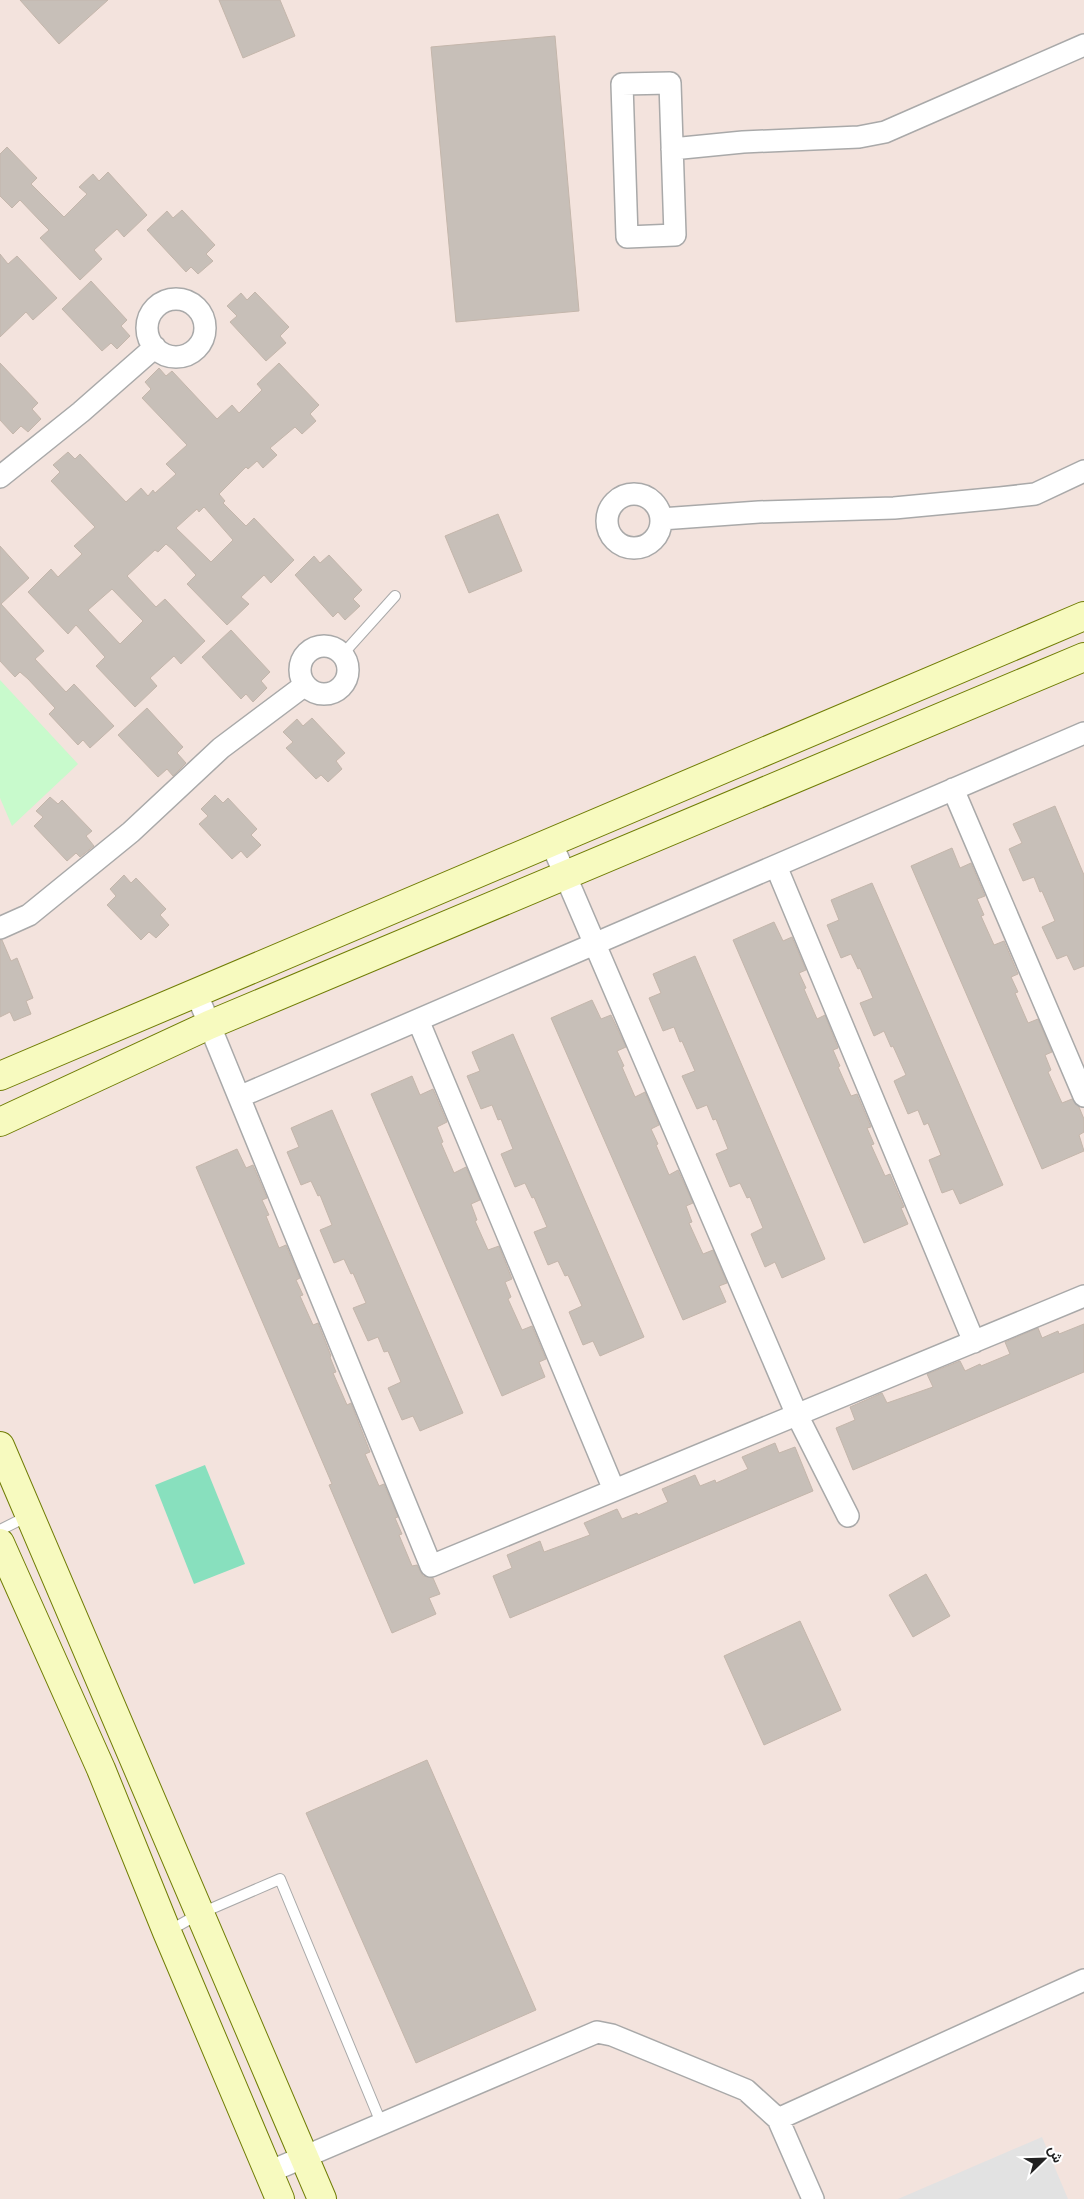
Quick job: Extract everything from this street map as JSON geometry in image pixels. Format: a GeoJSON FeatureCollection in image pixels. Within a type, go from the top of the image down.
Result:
{"type":"FeatureCollection","features":[{"type":"Feature","properties":{"kind":"street"},"geometry":{"type":"LineString","coordinates":[[672,149],[743,142],[859,137],[885,132],[1084,45]]}},
{"type":"Feature","properties":{"kind":"street"},"geometry":{"type":"LineString","coordinates":[[670,83],[672,149],[675,235],[627,237],[622,84],[670,83]]}},
{"type":"Feature","properties":{"kind":"street"},"geometry":{"type":"LineString","coordinates":[[0,478],[81,412],[155,347]]}},
{"type":"Feature","properties":{"kind":"street"},"geometry":{"type":"LineString","coordinates":[[661,519],[759,512],[894,508],[1000,498],[1035,494],[1084,471]]}},
{"type":"Feature","properties":{"kind":"street"},"geometry":{"type":"LineString","coordinates":[[0,1076],[1084,616]]}},
{"type":"Feature","properties":{"kind":"street"},"geometry":{"type":"LineString","coordinates":[[329,647],[342,655],[348,670],[347,678],[337,690],[331,693],[317,693],[305,685],[300,672],[301,665],[308,653],[314,649],[329,647]]}},
{"type":"Feature","properties":{"kind":"street"},"geometry":{"type":"LineString","coordinates":[[0,1122],[209,1025],[1084,657]]}},
{"type":"Feature","properties":{"kind":"street"},"geometry":{"type":"LineString","coordinates":[[0,928],[29,915],[131,832],[220,748],[305,685]]}},
{"type":"Feature","properties":{"kind":"street"},"geometry":{"type":"LineString","coordinates":[[239,1097],[1084,733]]}},
{"type":"Feature","properties":{"kind":"street"},"geometry":{"type":"LineString","coordinates":[[953,789],[1084,1096]]}},
{"type":"Feature","properties":{"kind":"street"},"geometry":{"type":"LineString","coordinates":[[551,842],[797,1415],[848,1516]]}},
{"type":"Feature","properties":{"kind":"street"},"geometry":{"type":"LineString","coordinates":[[776,866],[974,1342]]}},
{"type":"Feature","properties":{"kind":"street"},"geometry":{"type":"LineString","coordinates":[[196,992],[431,1566],[1084,1296]]}},
{"type":"Feature","properties":{"kind":"street"},"geometry":{"type":"LineString","coordinates":[[418,1020],[614,1490]]}},
{"type":"Feature","properties":{"kind":"street"},"geometry":{"type":"LineString","coordinates":[[0,1446],[322,2199]]}},
{"type":"Feature","properties":{"kind":"street"},"geometry":{"type":"LineString","coordinates":[[0,1543],[101,1769],[167,1932],[280,2199]]}},
{"type":"Feature","properties":{"kind":"street"},"geometry":{"type":"LineString","coordinates":[[778,2119],[1084,1980]]}},
{"type":"Feature","properties":{"kind":"street"},"geometry":{"type":"LineString","coordinates":[[269,2172],[597,2032],[612,2034],[746,2090],[778,2119],[813,2199]]}},
{"type":"Feature","properties":{"kind":"lane"},"geometry":{"type":"LineString","coordinates":[[342,655],[395,596]]}},
{"type":"Feature","properties":{"kind":"lane"},"geometry":{"type":"LineString","coordinates":[[0,1530],[30,1515]]}},
{"type":"Feature","properties":{"kind":"lane"},"geometry":{"type":"LineString","coordinates":[[167,1932],[199,1914],[280,1879],[382,2125]]}},
{"type":"Feature","properties":{"kind":"shaded area"},"geometry":{"type":"Polygon","coordinates":[[[0,0],[1084,0],[1084,2199],[0,2199],[0,0]]]}},
{"type":"Feature","properties":{"kind":"shaded area"},"geometry":{"type":"Polygon","coordinates":[[[1042,2137],[1068,2199],[898,2199],[1042,2137]]]}},
{"type":"Feature","properties":{"kind":"green space"},"geometry":{"type":"Polygon","coordinates":[[[0,680],[78,764],[12,826],[0,798],[0,680]]]}},
{"type":"Feature","properties":{"kind":"green space"},"geometry":{"type":"Polygon","coordinates":[[[205,1465],[245,1564],[194,1584],[155,1485],[205,1465]]]}},
{"type":"Feature","properties":{"kind":"building"},"geometry":{"type":"Polygon","coordinates":[[[20,0],[108,0],[59,44],[20,0]]]}},
{"type":"Feature","properties":{"kind":"building"},"geometry":{"type":"Polygon","coordinates":[[[219,0],[280,0],[295,36],[243,58],[219,0]]]}},
{"type":"Feature","properties":{"kind":"building"},"geometry":{"type":"Polygon","coordinates":[[[555,36],[579,311],[456,322],[431,47],[555,36]]]}},
{"type":"Feature","properties":{"kind":"building"},"geometry":{"type":"Polygon","coordinates":[[[7,147],[37,178],[31,184],[64,217],[87,194],[79,187],[93,174],[99,181],[108,172],[147,215],[124,237],[117,229],[94,250],[102,259],[80,280],[40,238],[49,230],[20,200],[12,208],[0,196],[0,154],[7,147]]]}},
{"type":"Feature","properties":{"kind":"building"},"geometry":{"type":"Polygon","coordinates":[[[182,210],[215,245],[206,254],[213,261],[198,274],[191,267],[186,272],[147,230],[167,211],[173,218],[182,210]]]}},
{"type":"Feature","properties":{"kind":"building"},"geometry":{"type":"Polygon","coordinates":[[[0,254],[8,264],[17,256],[57,298],[33,320],[26,312],[0,337],[0,254]]]}},
{"type":"Feature","properties":{"kind":"building"},"geometry":{"type":"Polygon","coordinates":[[[91,281],[127,320],[121,326],[130,336],[117,349],[111,343],[102,351],[62,309],[91,281]]]}},
{"type":"Feature","properties":{"kind":"building"},"geometry":{"type":"Polygon","coordinates":[[[255,292],[289,327],[280,336],[286,343],[266,361],[230,322],[237,316],[227,306],[241,293],[247,300],[255,292]]]}},
{"type":"Feature","properties":{"kind":"building"},"geometry":{"type":"Polygon","coordinates":[[[0,363],[38,403],[32,409],[41,419],[28,432],[21,426],[13,434],[0,420],[0,363]]]}},
{"type":"Feature","properties":{"kind":"building"},"geometry":{"type":"Polygon","coordinates":[[[279,363],[319,405],[310,414],[316,421],[302,434],[295,427],[270,448],[277,455],[263,468],[257,461],[248,469],[246,467],[219,494],[225,501],[223,503],[246,526],[254,518],[294,560],[271,583],[264,575],[241,597],[249,604],[227,625],[187,584],[196,575],[173,550],[166,544],[158,552],[155,550],[127,576],[156,607],[165,599],[205,641],[181,664],[174,656],[150,678],[157,686],[135,707],[96,666],[105,657],[76,625],[68,634],[28,592],[51,569],[58,577],[82,554],[74,546],[95,527],[51,481],[60,472],[53,465],[68,452],[75,459],[80,454],[126,502],[141,488],[148,496],[153,490],[155,493],[176,474],[166,464],[187,445],[142,398],[151,389],[145,382],[159,368],[166,376],[172,371],[217,419],[232,405],[239,413],[262,390],[257,384],[279,363]],[[204,507],[199,512],[197,509],[176,528],[211,562],[233,540],[204,507]],[[112,589],[88,610],[120,644],[143,621],[112,589]]]}},
{"type":"Feature","properties":{"kind":"building"},"geometry":{"type":"Polygon","coordinates":[[[498,514],[522,571],[469,593],[445,536],[498,514]]]}},
{"type":"Feature","properties":{"kind":"building"},"geometry":{"type":"Polygon","coordinates":[[[0,546],[29,578],[1,604],[44,651],[35,659],[66,692],[74,684],[114,726],[90,748],[83,740],[78,745],[49,714],[55,708],[28,679],[20,672],[15,677],[0,661],[0,546]]]}},
{"type":"Feature","properties":{"kind":"building"},"geometry":{"type":"Polygon","coordinates":[[[329,555],[362,590],[353,599],[360,606],[345,620],[338,612],[333,617],[295,575],[314,556],[320,563],[329,555]]]}},
{"type":"Feature","properties":{"kind":"building"},"geometry":{"type":"Polygon","coordinates":[[[231,630],[270,672],[261,681],[267,688],[253,702],[246,694],[241,699],[202,657],[231,630]]]}},
{"type":"Feature","properties":{"kind":"building"},"geometry":{"type":"Polygon","coordinates":[[[147,708],[183,747],[177,753],[186,763],[173,776],[167,769],[158,777],[118,735],[147,708]]]}},
{"type":"Feature","properties":{"kind":"building"},"geometry":{"type":"Polygon","coordinates":[[[312,718],[345,753],[336,761],[342,769],[328,782],[321,775],[316,779],[286,748],[293,742],[283,732],[297,719],[303,726],[312,718]]]}},
{"type":"Feature","properties":{"kind":"building"},"geometry":{"type":"Polygon","coordinates":[[[215,795],[223,803],[228,798],[257,829],[251,835],[261,845],[247,858],[241,851],[232,859],[199,824],[208,816],[201,809],[215,795]]]}},
{"type":"Feature","properties":{"kind":"building"},"geometry":{"type":"Polygon","coordinates":[[[50,797],[58,804],[62,800],[92,831],[86,836],[94,846],[80,857],[76,853],[67,861],[34,826],[43,817],[36,811],[50,797]]]}},
{"type":"Feature","properties":{"kind":"building"},"geometry":{"type":"Polygon","coordinates":[[[1055,806],[1084,875],[1084,966],[1074,970],[1067,955],[1057,959],[1042,927],[1055,921],[1042,891],[1040,892],[1034,877],[1023,881],[1009,849],[1022,843],[1013,824],[1055,806]]]}},
{"type":"Feature","properties":{"kind":"building"},"geometry":{"type":"Polygon","coordinates":[[[952,848],[960,868],[971,863],[985,896],[977,899],[984,915],[981,916],[994,945],[1004,941],[1018,974],[1011,977],[1018,992],[1015,993],[1028,1023],[1038,1019],[1052,1052],[1045,1055],[1051,1070],[1048,1072],[1062,1103],[1072,1099],[1079,1107],[1084,1119],[1084,1132],[1079,1135],[1084,1151],[1042,1169],[911,866],[952,848]]]}},
{"type":"Feature","properties":{"kind":"building"},"geometry":{"type":"Polygon","coordinates":[[[124,875],[131,883],[136,878],[166,909],[160,915],[169,925],[156,938],[149,932],[141,940],[107,905],[116,896],[110,889],[124,875]]]}},
{"type":"Feature","properties":{"kind":"building"},"geometry":{"type":"Polygon","coordinates":[[[872,883],[1003,1185],[960,1204],[953,1189],[942,1193],[929,1160],[941,1155],[928,1123],[924,1125],[918,1110],[908,1114],[894,1081],[906,1075],[884,1031],[874,1036],[860,1003],[873,998],[860,968],[858,969],[851,954],[841,958],[827,925],[839,920],[831,900],[872,883]]]}},
{"type":"Feature","properties":{"kind":"building"},"geometry":{"type":"Polygon","coordinates":[[[774,922],[783,941],[792,937],[806,970],[799,973],[806,988],[804,989],[817,1019],[825,1015],[838,1048],[833,1050],[840,1066],[838,1067],[851,1096],[857,1094],[871,1127],[867,1128],[874,1144],[871,1145],[885,1176],[890,1174],[904,1207],[901,1208],[908,1224],[864,1243],[733,940],[774,922]]]}},
{"type":"Feature","properties":{"kind":"building"},"geometry":{"type":"Polygon","coordinates":[[[0,940],[2,940],[11,961],[17,958],[33,998],[26,1001],[31,1014],[14,1021],[10,1012],[0,1017],[0,940]]]}},
{"type":"Feature","properties":{"kind":"building"},"geometry":{"type":"Polygon","coordinates":[[[695,956],[825,1259],[782,1278],[775,1262],[765,1267],[751,1234],[763,1228],[750,1197],[747,1198],[740,1183],[730,1187],[716,1154],[728,1149],[716,1119],[713,1120],[707,1105],[697,1109],[682,1076],[695,1071],[682,1041],[680,1042],[674,1027],[663,1031],[649,998],[661,993],[653,974],[695,956]]]}},
{"type":"Feature","properties":{"kind":"building"},"geometry":{"type":"Polygon","coordinates":[[[592,1000],[601,1019],[611,1015],[626,1047],[617,1051],[635,1097],[645,1092],[659,1125],[651,1129],[669,1175],[678,1170],[693,1203],[686,1206],[692,1222],[689,1223],[703,1254],[713,1250],[727,1283],[719,1286],[726,1302],[683,1320],[551,1018],[592,1000]]]}},
{"type":"Feature","properties":{"kind":"building"},"geometry":{"type":"Polygon","coordinates":[[[513,1034],[644,1337],[600,1356],[593,1341],[583,1345],[569,1312],[582,1306],[568,1275],[565,1276],[558,1261],[548,1265],[534,1232],[547,1227],[534,1197],[532,1198],[525,1183],[515,1187],[501,1154],[513,1149],[501,1119],[498,1120],[492,1105],[481,1109],[467,1076],[480,1071],[472,1052],[513,1034]]]}},
{"type":"Feature","properties":{"kind":"building"},"geometry":{"type":"Polygon","coordinates":[[[412,1076],[420,1095],[433,1089],[447,1122],[437,1127],[443,1142],[441,1143],[454,1173],[466,1167],[480,1200],[471,1204],[477,1220],[475,1221],[488,1250],[499,1246],[512,1279],[505,1282],[511,1297],[508,1299],[522,1330],[532,1326],[546,1359],[539,1362],[545,1377],[502,1396],[371,1094],[412,1076]]]}},
{"type":"Feature","properties":{"kind":"building"},"geometry":{"type":"Polygon","coordinates":[[[332,1110],[463,1413],[420,1431],[413,1416],[402,1420],[388,1388],[401,1382],[388,1351],[384,1352],[378,1337],[368,1341],[353,1308],[366,1303],[353,1273],[351,1274],[344,1259],[334,1263],[320,1230],[332,1225],[320,1195],[318,1196],[311,1181],[301,1185],[287,1152],[299,1147],[291,1128],[332,1110]]]}},
{"type":"Feature","properties":{"kind":"building"},"geometry":{"type":"Polygon","coordinates":[[[237,1149],[246,1168],[253,1165],[267,1198],[262,1200],[269,1215],[266,1216],[279,1248],[286,1245],[300,1278],[296,1280],[303,1295],[300,1296],[313,1325],[318,1323],[336,1372],[333,1373],[347,1405],[351,1403],[370,1452],[365,1454],[379,1486],[384,1484],[398,1517],[395,1518],[402,1534],[399,1535],[412,1566],[417,1565],[423,1576],[433,1578],[440,1594],[429,1598],[436,1614],[392,1633],[329,1485],[332,1484],[196,1167],[237,1149]]]}},
{"type":"Feature","properties":{"kind":"building"},"geometry":{"type":"Polygon","coordinates":[[[1084,1324],[1084,1372],[853,1470],[836,1428],[855,1420],[850,1407],[882,1393],[887,1403],[933,1387],[927,1374],[960,1361],[965,1371],[1010,1354],[1005,1342],[1038,1328],[1042,1338],[1058,1331],[1059,1334],[1084,1324]]]}},
{"type":"Feature","properties":{"kind":"building"},"geometry":{"type":"Polygon","coordinates":[[[775,1443],[779,1453],[795,1447],[813,1491],[510,1618],[493,1576],[512,1568],[507,1555],[540,1541],[544,1552],[590,1535],[584,1523],[617,1509],[622,1519],[637,1513],[638,1515],[668,1502],[662,1489],[695,1475],[700,1486],[715,1480],[716,1483],[748,1469],[742,1457],[775,1443]]]}},
{"type":"Feature","properties":{"kind":"building"},"geometry":{"type":"Polygon","coordinates":[[[926,1574],[950,1616],[913,1637],[889,1595],[926,1574]]]}},
{"type":"Feature","properties":{"kind":"building"},"geometry":{"type":"Polygon","coordinates":[[[800,1621],[841,1710],[764,1745],[724,1656],[800,1621]]]}},
{"type":"Feature","properties":{"kind":"building"},"geometry":{"type":"Polygon","coordinates":[[[427,1760],[536,2010],[416,2063],[306,1813],[427,1760]]]}}]}
